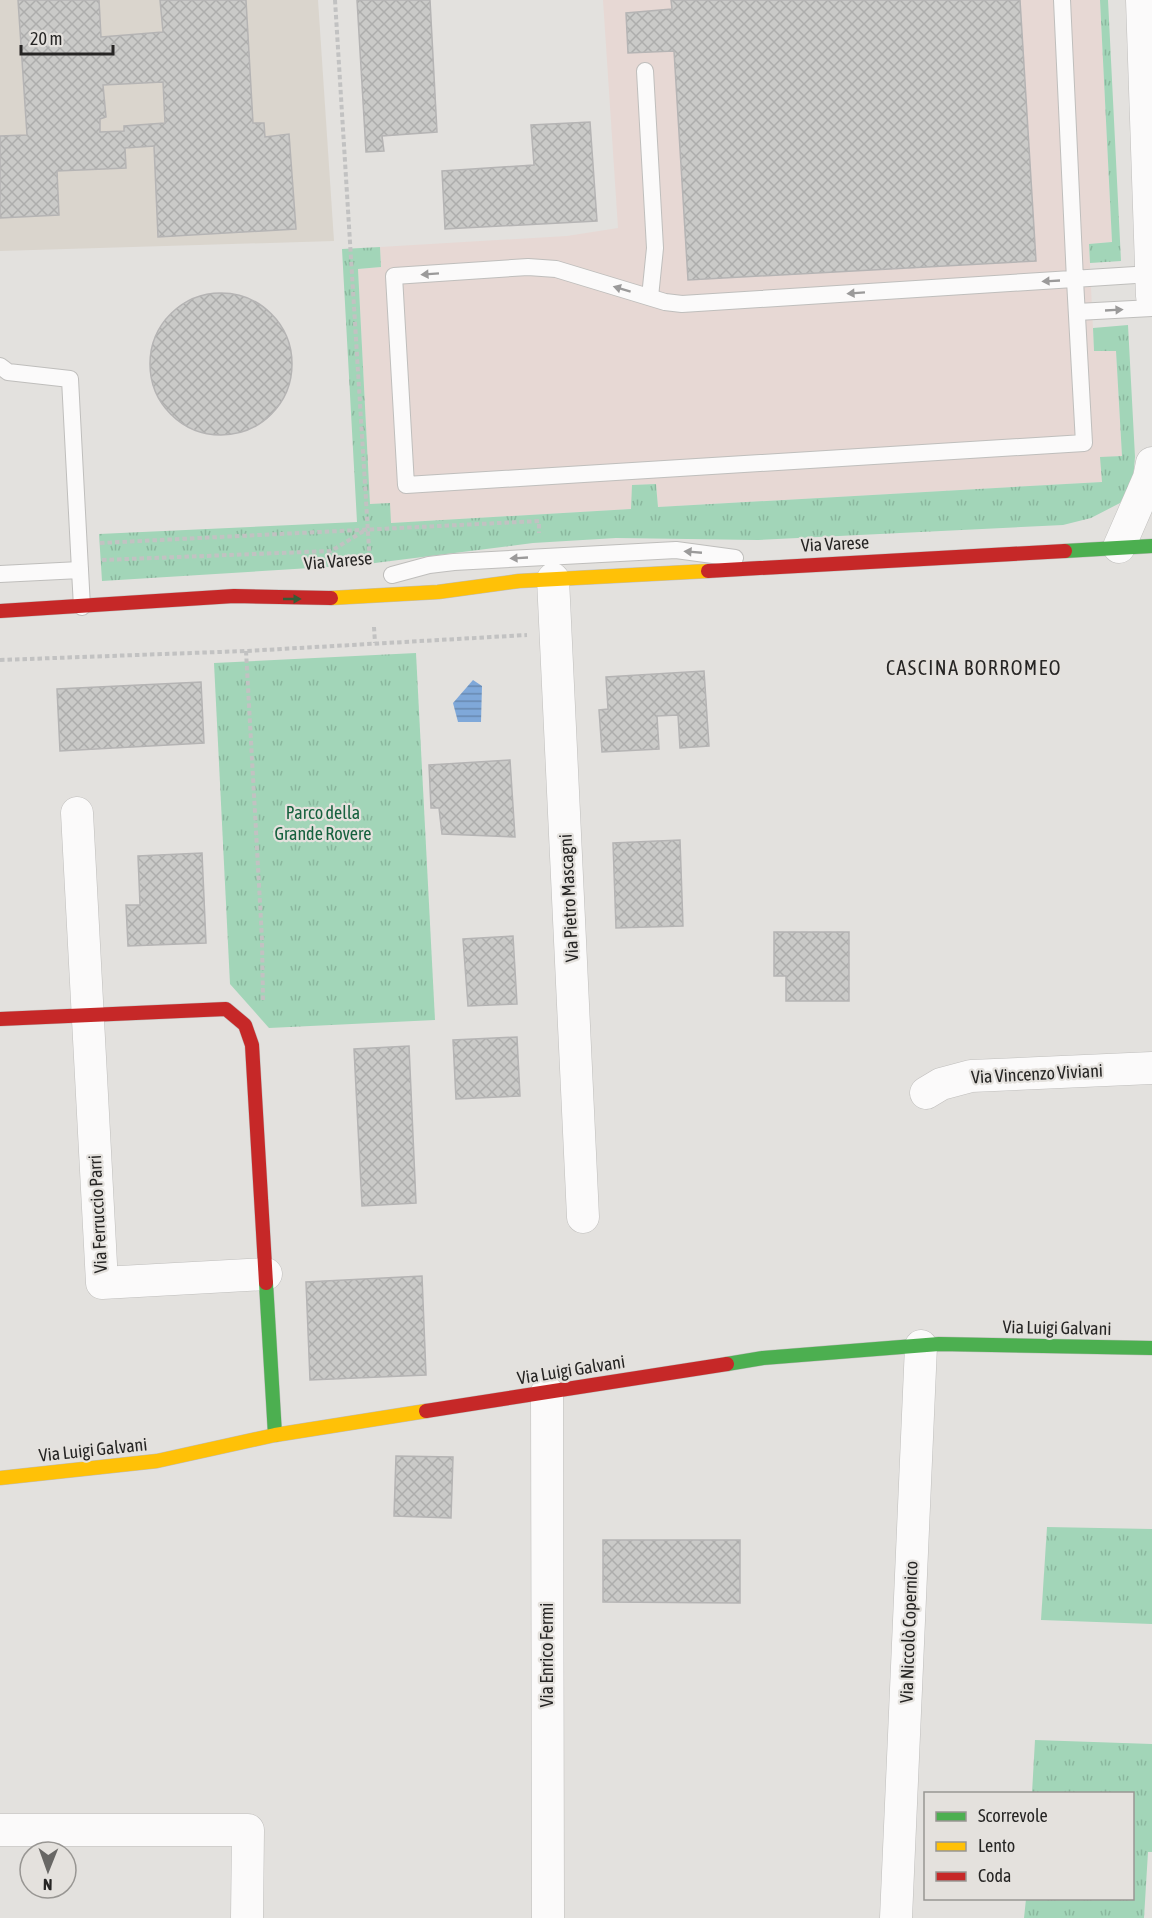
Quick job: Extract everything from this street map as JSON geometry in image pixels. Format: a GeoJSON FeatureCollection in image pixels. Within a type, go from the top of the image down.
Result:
{"type":"FeatureCollection","features":[{"type":"Feature","properties":{"kind":"street"},"geometry":{"type":"LineString","coordinates":[[1142,0],[1151,285]]}},
{"type":"Feature","properties":{"kind":"street"},"geometry":{"type":"LineString","coordinates":[[1119,547],[1149,478],[1152,463]]}},
{"type":"Feature","properties":{"kind":"street","name":"Via Varese"},"geometry":{"type":"LineString","coordinates":[[0,611],[234,596],[296,599],[371,596],[438,592],[519,581],[1152,546]]}},
{"type":"Feature","properties":{"kind":"street","name":"Via Varese"},"geometry":{"type":"LineString","coordinates":[[370,577],[463,575],[519,581]]}},
{"type":"Feature","properties":{"kind":"street","name":"Via Pietro Mascagni"},"geometry":{"type":"LineString","coordinates":[[553,579],[583,1217]]}},
{"type":"Feature","properties":{"kind":"street","name":"Via Varese"},"geometry":{"type":"LineString","coordinates":[[234,596],[297,583]]}},
{"type":"Feature","properties":{"kind":"street","name":"Via Ferruccio Parri"},"geometry":{"type":"LineString","coordinates":[[77,813],[86,1017],[102,1283],[266,1274]]}},
{"type":"Feature","properties":{"kind":"street"},"geometry":{"type":"LineString","coordinates":[[0,1019],[86,1017],[226,1009],[245,1025],[252,1045],[275,1435]]}},
{"type":"Feature","properties":{"kind":"street","name":"Via Vincenzo Viviani"},"geometry":{"type":"LineString","coordinates":[[926,1093],[941,1083],[971,1076],[1152,1068]]}},
{"type":"Feature","properties":{"kind":"street","name":"Via Luigi Galvani"},"geometry":{"type":"LineString","coordinates":[[0,1478],[157,1461],[275,1435],[763,1358],[921,1346],[1152,1348]]}},
{"type":"Feature","properties":{"kind":"street","name":"Via Niccolò Copernico"},"geometry":{"type":"LineString","coordinates":[[896,1918],[921,1346]]}},
{"type":"Feature","properties":{"kind":"street","name":"Via Enrico Fermi"},"geometry":{"type":"LineString","coordinates":[[547,1392],[548,1918]]}},
{"type":"Feature","properties":{"kind":"street"},"geometry":{"type":"LineString","coordinates":[[0,1830],[248,1830],[247,1918]]}},
{"type":"Feature","properties":{"kind":"lane"},"geometry":{"type":"LineString","coordinates":[[1062,0],[1075,280],[1084,443],[406,485],[394,276],[528,267],[556,269],[650,297],[682,304],[1075,280],[1151,285]]}},
{"type":"Feature","properties":{"kind":"lane"},"geometry":{"type":"LineString","coordinates":[[645,71],[655,248],[650,297]]}},
{"type":"Feature","properties":{"kind":"lane"},"geometry":{"type":"LineString","coordinates":[[1077,312],[1152,308]]}},
{"type":"Feature","properties":{"kind":"lane"},"geometry":{"type":"LineString","coordinates":[[0,366],[8,372],[70,379],[82,607]]}},
{"type":"Feature","properties":{"kind":"lane"},"geometry":{"type":"LineString","coordinates":[[392,575],[429,565],[454,562],[676,550],[710,553],[771,566]]}},
{"type":"Feature","properties":{"kind":"lane"},"geometry":{"type":"LineString","coordinates":[[0,574],[80,565]]}},
{"type":"Feature","properties":{"kind":"path"},"geometry":{"type":"LineString","coordinates":[[335,0],[370,577]]}},
{"type":"Feature","properties":{"kind":"path"},"geometry":{"type":"LineString","coordinates":[[79,544],[539,521],[540,536],[549,536]]}},
{"type":"Feature","properties":{"kind":"path"},"geometry":{"type":"LineString","coordinates":[[80,565],[331,551],[368,528]]}},
{"type":"Feature","properties":{"kind":"path"},"geometry":{"type":"LineString","coordinates":[[371,596],[375,643]]}},
{"type":"Feature","properties":{"kind":"path"},"geometry":{"type":"LineString","coordinates":[[0,660],[246,651],[556,633]]}},
{"type":"Feature","properties":{"kind":"path"},"geometry":{"type":"LineString","coordinates":[[245,1025],[264,999],[246,651]]}},
{"type":"Feature","properties":{"kind":"shaded area"},"geometry":{"type":"Polygon","coordinates":[[[0,0],[318,0],[334,241],[0,251],[0,0]]]}},
{"type":"Feature","properties":{"kind":"shaded area"},"geometry":{"type":"Polygon","coordinates":[[[603,0],[1100,0],[1112,242],[1089,244],[1094,351],[1116,351],[1122,456],[1101,458],[1102,482],[658,507],[656,484],[632,485],[632,509],[391,523],[370,505],[358,269],[381,267],[380,247],[567,236],[618,228],[603,0]]]}},
{"type":"Feature","properties":{"kind":"green space"},"geometry":{"type":"Polygon","coordinates":[[[1100,0],[1108,0],[1121,261],[1090,263],[1089,244],[1112,242],[1100,0]]]}},
{"type":"Feature","properties":{"kind":"green space"},"geometry":{"type":"Polygon","coordinates":[[[380,247],[381,267],[358,269],[370,504],[390,503],[391,523],[631,509],[632,485],[656,484],[658,507],[1102,482],[1100,457],[1122,456],[1116,351],[1094,351],[1093,328],[1128,325],[1135,457],[1133,480],[1120,503],[1091,518],[1063,525],[758,540],[616,538],[533,543],[359,565],[102,581],[99,534],[357,522],[342,249],[380,247]]]}},
{"type":"Feature","properties":{"kind":"green space","name":"Parco della Grande Rovere"},"geometry":{"type":"Polygon","coordinates":[[[416,653],[435,1020],[269,1028],[230,984],[214,663],[416,653]]]}},
{"type":"Feature","properties":{"kind":"green space"},"geometry":{"type":"Polygon","coordinates":[[[1047,1527],[1152,1529],[1152,1624],[1041,1620],[1047,1527]]]}},
{"type":"Feature","properties":{"kind":"green space"},"geometry":{"type":"Polygon","coordinates":[[[1035,1740],[1152,1744],[1152,1852],[1148,1852],[1144,1918],[1024,1918],[1026,1900],[1134,1900],[1134,1792],[1032,1792],[1035,1740]]]}},
{"type":"Feature","properties":{"kind":"water"},"geometry":{"type":"Polygon","coordinates":[[[473,680],[482,686],[481,722],[458,722],[453,703],[473,680]]]}},
{"type":"Feature","properties":{"kind":"building"},"geometry":{"type":"Polygon","coordinates":[[[18,0],[99,0],[101,37],[163,32],[160,0],[246,0],[253,123],[264,123],[265,137],[289,134],[296,229],[158,237],[154,146],[125,148],[126,168],[57,171],[59,215],[0,218],[0,136],[27,135],[18,0]],[[163,82],[103,85],[106,117],[100,119],[100,132],[124,131],[124,126],[165,123],[163,82]]]}},
{"type":"Feature","properties":{"kind":"building"},"geometry":{"type":"Polygon","coordinates":[[[357,0],[430,0],[437,132],[382,136],[384,151],[366,152],[357,0]]]}},
{"type":"Feature","properties":{"kind":"building"},"geometry":{"type":"Polygon","coordinates":[[[671,0],[1020,0],[1036,261],[688,280],[674,51],[628,53],[626,13],[672,9],[671,0]]]}},
{"type":"Feature","properties":{"kind":"building"},"geometry":{"type":"Polygon","coordinates":[[[590,122],[597,221],[445,229],[442,171],[534,165],[531,125],[590,122]]]}},
{"type":"Feature","properties":{"kind":"building"},"geometry":{"type":"Polygon","coordinates":[[[221,293],[248,298],[272,313],[287,337],[292,364],[287,391],[272,415],[248,430],[221,435],[194,430],[170,415],[155,391],[150,364],[155,337],[170,313],[194,298],[221,293]]]}},
{"type":"Feature","properties":{"kind":"building"},"geometry":{"type":"Polygon","coordinates":[[[704,671],[709,746],[680,748],[678,715],[657,716],[659,749],[602,752],[599,710],[608,709],[606,677],[704,671]]]}},
{"type":"Feature","properties":{"kind":"building"},"geometry":{"type":"Polygon","coordinates":[[[201,682],[204,743],[60,751],[57,689],[201,682]]]}},
{"type":"Feature","properties":{"kind":"building"},"geometry":{"type":"Polygon","coordinates":[[[510,760],[515,837],[442,834],[439,808],[431,808],[429,765],[510,760]]]}},
{"type":"Feature","properties":{"kind":"building"},"geometry":{"type":"Polygon","coordinates":[[[680,840],[683,926],[616,928],[613,843],[680,840]]]}},
{"type":"Feature","properties":{"kind":"building"},"geometry":{"type":"Polygon","coordinates":[[[202,853],[206,943],[128,946],[126,905],[140,905],[138,856],[202,853]]]}},
{"type":"Feature","properties":{"kind":"building"},"geometry":{"type":"Polygon","coordinates":[[[774,932],[849,932],[849,1001],[786,1001],[786,976],[774,976],[774,932]]]}},
{"type":"Feature","properties":{"kind":"building"},"geometry":{"type":"Polygon","coordinates":[[[513,936],[517,1004],[468,1006],[463,939],[513,936]]]}},
{"type":"Feature","properties":{"kind":"building"},"geometry":{"type":"Polygon","coordinates":[[[517,1037],[520,1096],[456,1099],[453,1040],[517,1037]]]}},
{"type":"Feature","properties":{"kind":"building"},"geometry":{"type":"Polygon","coordinates":[[[409,1046],[416,1203],[362,1206],[354,1049],[409,1046]]]}},
{"type":"Feature","properties":{"kind":"building"},"geometry":{"type":"Polygon","coordinates":[[[422,1276],[426,1375],[310,1380],[306,1282],[422,1276]]]}},
{"type":"Feature","properties":{"kind":"building"},"geometry":{"type":"Polygon","coordinates":[[[396,1456],[453,1457],[451,1518],[394,1516],[396,1456]]]}},
{"type":"Feature","properties":{"kind":"building"},"geometry":{"type":"Polygon","coordinates":[[[603,1540],[740,1540],[740,1603],[603,1602],[603,1540]]]}},
{"type":"Feature","properties":{"kind":"traffic: fast"},"geometry":{"type":"LineString","coordinates":[[1065,551],[1152,546]]}},
{"type":"Feature","properties":{"kind":"traffic: fast"},"geometry":{"type":"LineString","coordinates":[[266,1283],[275,1435]]}},
{"type":"Feature","properties":{"kind":"traffic: fast"},"geometry":{"type":"LineString","coordinates":[[727,1364],[763,1358],[939,1344],[1152,1348]]}},
{"type":"Feature","properties":{"kind":"traffic: slow"},"geometry":{"type":"LineString","coordinates":[[331,598],[438,592],[519,581],[708,571]]}},
{"type":"Feature","properties":{"kind":"traffic: slow"},"geometry":{"type":"LineString","coordinates":[[0,1478],[157,1461],[275,1435],[426,1411]]}},
{"type":"Feature","properties":{"kind":"traffic: jam"},"geometry":{"type":"LineString","coordinates":[[708,571],[1065,551]]}},
{"type":"Feature","properties":{"kind":"traffic: jam"},"geometry":{"type":"LineString","coordinates":[[0,611],[234,596],[331,598]]}},
{"type":"Feature","properties":{"kind":"traffic: jam"},"geometry":{"type":"LineString","coordinates":[[0,1019],[226,1009],[245,1025],[252,1045],[266,1283]]}},
{"type":"Feature","properties":{"kind":"traffic: jam"},"geometry":{"type":"LineString","coordinates":[[426,1411],[727,1364]]}},
{"type":"Feature","properties":{"kind":"district","name":"CASCINA BORROMEO"},"geometry":{"type":"Point","coordinates":[974,668]}}]}
